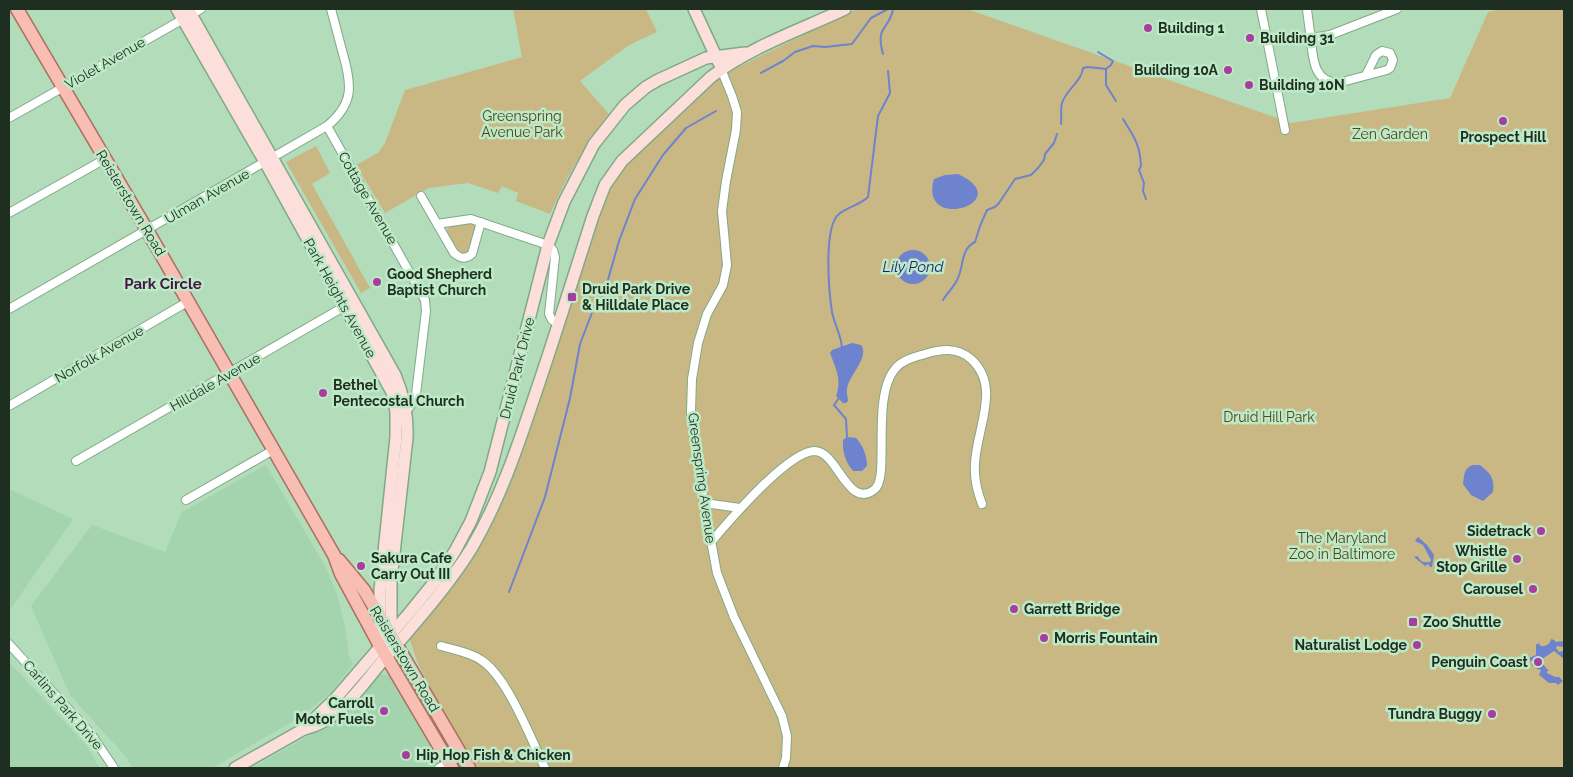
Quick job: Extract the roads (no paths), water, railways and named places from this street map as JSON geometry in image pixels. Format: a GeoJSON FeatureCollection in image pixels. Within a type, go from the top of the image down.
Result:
{"type":"FeatureCollection","features":[{"type":"Feature","properties":{"kind":"main road","name":"Reisterstown Road"},"geometry":{"type":"LineString","coordinates":[[17,9],[275,450],[334,555],[341,574],[446,766]]}},
{"type":"Feature","properties":{"kind":"main road","name":"Park Heights Avenue"},"geometry":{"type":"LineString","coordinates":[[177,9],[191,13],[268,160],[349,304],[401,412],[407,438],[391,580],[394,639]]}},
{"type":"Feature","properties":{"kind":"main road","name":"Greenspring Avenue"},"geometry":{"type":"LineString","coordinates":[[694,9],[721,69]]}},
{"type":"Feature","properties":{"kind":"main road","name":"Druid Park Drive"},"geometry":{"type":"LineString","coordinates":[[239,767],[304,729],[383,651],[461,564],[482,528],[518,447],[599,197],[611,174],[634,148],[721,69],[752,52],[845,9]]}},
{"type":"Feature","properties":{"kind":"main road","name":"Druid Park Drive"},"geometry":{"type":"LineString","coordinates":[[394,639],[447,564],[464,536],[477,508],[495,456],[548,245],[575,177],[594,144],[615,116],[637,94],[658,80],[697,61],[716,56],[752,52]]}},
{"type":"Feature","properties":{"kind":"main road","name":"Park Heights Avenue"},"geometry":{"type":"LineString","coordinates":[[383,651],[379,615],[380,590],[396,437],[401,412]]}},
{"type":"Feature","properties":{"kind":"main road","name":"Reisterstown Road"},"geometry":{"type":"LineString","coordinates":[[334,555],[351,573],[379,615],[469,768]]}},
{"type":"Feature","properties":{"kind":"street"},"geometry":{"type":"LineString","coordinates":[[327,126],[342,112],[350,89],[349,72],[331,9]]}},
{"type":"Feature","properties":{"kind":"street"},"geometry":{"type":"LineString","coordinates":[[1262,9],[1285,130]]}},
{"type":"Feature","properties":{"kind":"street"},"geometry":{"type":"LineString","coordinates":[[1307,9],[1315,69],[1325,79],[1338,83],[1366,75]]}},
{"type":"Feature","properties":{"kind":"street"},"geometry":{"type":"LineString","coordinates":[[1311,38],[1336,33],[1398,9]]}},
{"type":"Feature","properties":{"kind":"street","name":"Violet Avenue"},"geometry":{"type":"LineString","coordinates":[[9,118],[191,13]]}},
{"type":"Feature","properties":{"kind":"street","name":"Greenspring Avenue"},"geometry":{"type":"LineString","coordinates":[[721,69],[735,104],[737,121],[722,211],[727,256],[726,275],[702,328],[694,360],[691,412],[704,503],[717,573],[728,602],[782,716],[787,742],[783,768]]}},
{"type":"Feature","properties":{"kind":"street","name":"Ulman Avenue"},"geometry":{"type":"LineString","coordinates":[[9,309],[327,126]]}},
{"type":"Feature","properties":{"kind":"street","name":"Cottage Avenue"},"geometry":{"type":"LineString","coordinates":[[327,126],[425,300],[426,311],[416,394],[412,404],[401,412]]}},
{"type":"Feature","properties":{"kind":"street"},"geometry":{"type":"LineString","coordinates":[[9,213],[105,159]]}},
{"type":"Feature","properties":{"kind":"street"},"geometry":{"type":"LineString","coordinates":[[421,196],[454,253],[458,256],[466,258],[472,254],[481,222]]}},
{"type":"Feature","properties":{"kind":"street"},"geometry":{"type":"LineString","coordinates":[[437,224],[468,218],[548,245],[554,250],[555,257],[549,314],[552,320],[559,324]]}},
{"type":"Feature","properties":{"kind":"street","name":"Norfolk Avenue"},"geometry":{"type":"LineString","coordinates":[[9,406],[189,301]]}},
{"type":"Feature","properties":{"kind":"street","name":"Hilldale Avenue"},"geometry":{"type":"LineString","coordinates":[[76,461],[349,304]]}},
{"type":"Feature","properties":{"kind":"street"},"geometry":{"type":"LineString","coordinates":[[711,542],[740,508],[785,466],[803,453],[817,451],[828,457],[850,488],[857,492],[863,493],[874,490],[879,485],[882,470],[882,412],[884,396],[890,376],[895,368],[909,359],[940,350],[957,351],[966,355],[980,369],[986,383],[986,400],[974,463],[977,491],[982,504]]}},
{"type":"Feature","properties":{"kind":"street"},"geometry":{"type":"LineString","coordinates":[[186,500],[275,450]]}},
{"type":"Feature","properties":{"kind":"street"},"geometry":{"type":"LineString","coordinates":[[704,503],[740,508]]}},
{"type":"Feature","properties":{"kind":"street","name":"Carlins Park Drive"},"geometry":{"type":"LineString","coordinates":[[9,644],[91,734],[114,768]]}},
{"type":"Feature","properties":{"kind":"street"},"geometry":{"type":"LineString","coordinates":[[440,646],[464,652],[482,660],[499,678],[511,698],[545,768]]}},
{"type":"Feature","properties":{"kind":"street"},"geometry":{"type":"LineString","coordinates":[[446,766],[462,755]]}},
{"type":"Feature","properties":{"kind":"water"},"geometry":{"type":"Polygon","coordinates":[[[958,174],[974,185],[978,194],[973,202],[963,208],[951,209],[940,205],[933,196],[934,179],[945,175],[958,174]]]}},
{"type":"Feature","properties":{"kind":"water","name":"Lily Pond"},"geometry":{"type":"Polygon","coordinates":[[[913,250],[920,251],[925,255],[929,260],[929,274],[925,279],[920,283],[913,284],[906,283],[901,279],[897,274],[896,267],[897,260],[901,255],[906,251],[913,250]]]}},
{"type":"Feature","properties":{"kind":"water"},"geometry":{"type":"Polygon","coordinates":[[[852,343],[861,345],[863,355],[847,390],[848,401],[843,403],[836,396],[838,380],[830,353],[832,350],[852,343]]]}},
{"type":"Feature","properties":{"kind":"water"},"geometry":{"type":"Polygon","coordinates":[[[847,437],[856,438],[863,447],[867,466],[862,471],[853,471],[846,461],[843,440],[847,437]]]}},
{"type":"Feature","properties":{"kind":"water"},"geometry":{"type":"Polygon","coordinates":[[[1473,465],[1480,465],[1489,473],[1492,479],[1493,492],[1483,501],[1471,495],[1463,484],[1466,470],[1473,465]]]}},
{"type":"Feature","properties":{"kind":"water"},"geometry":{"type":"Polygon","coordinates":[[[1418,537],[1434,555],[1432,567],[1428,564],[1425,566],[1414,557],[1417,556],[1424,562],[1430,562],[1431,560],[1423,545],[1415,541],[1418,537]]]}},
{"type":"Feature","properties":{"kind":"water","name":"Penguin Coast"},"geometry":{"type":"Polygon","coordinates":[[[1551,639],[1564,643],[1564,647],[1557,646],[1556,648],[1559,652],[1563,651],[1564,659],[1554,651],[1542,659],[1542,663],[1549,671],[1547,673],[1559,677],[1563,681],[1558,685],[1556,683],[1549,683],[1539,675],[1541,670],[1537,669],[1536,665],[1532,666],[1534,660],[1530,661],[1529,658],[1536,655],[1536,645],[1538,643],[1541,646],[1545,646],[1551,639]]]}},
{"type":"Feature","properties":{"kind":"waterway"},"geometry":{"type":"LineString","coordinates":[[761,73],[795,52],[813,46],[825,47],[852,44],[871,18],[888,9]]}},
{"type":"Feature","properties":{"kind":"waterway"},"geometry":{"type":"LineString","coordinates":[[883,54],[881,45],[882,33],[893,9]]}},
{"type":"Feature","properties":{"kind":"waterway"},"geometry":{"type":"LineString","coordinates":[[1061,124],[1062,103],[1080,77],[1083,68],[1106,69],[1111,65],[1113,61],[1098,52]]}},
{"type":"Feature","properties":{"kind":"waterway"},"geometry":{"type":"LineString","coordinates":[[1106,69],[1106,85],[1116,101]]}},
{"type":"Feature","properties":{"kind":"waterway"},"geometry":{"type":"LineString","coordinates":[[842,349],[841,339],[832,312],[828,261],[831,232],[834,221],[839,214],[868,197],[878,116],[890,93],[888,71]]}},
{"type":"Feature","properties":{"kind":"waterway"},"geometry":{"type":"LineString","coordinates":[[509,592],[545,497],[570,398],[580,344],[593,310],[604,294],[619,241],[635,199],[663,155],[686,128],[716,111]]}},
{"type":"Feature","properties":{"kind":"waterway"},"geometry":{"type":"LineString","coordinates":[[1123,119],[1138,146],[1141,166],[1139,170],[1144,183],[1143,191],[1146,199]]}},
{"type":"Feature","properties":{"kind":"waterway"},"geometry":{"type":"LineString","coordinates":[[943,300],[957,280],[967,249],[975,242],[987,210],[999,203],[1015,179],[1031,175],[1038,168],[1044,160],[1045,154],[1054,143],[1057,134]]}},
{"type":"Feature","properties":{"kind":"waterway"},"geometry":{"type":"LineString","coordinates":[[839,398],[834,405],[846,419],[847,437]]}},
{"type":"Feature","properties":{"kind":"place","name":"Building 1"},"geometry":{"type":"Point","coordinates":[1148,28]}},
{"type":"Feature","properties":{"kind":"place","name":"Building 31"},"geometry":{"type":"Point","coordinates":[1250,38]}},
{"type":"Feature","properties":{"kind":"place","name":"Building 10A"},"geometry":{"type":"Point","coordinates":[1228,70]}},
{"type":"Feature","properties":{"kind":"place","name":"Building 10N"},"geometry":{"type":"Point","coordinates":[1249,85]}},
{"type":"Feature","properties":{"kind":"place","name":"Prospect Hill"},"geometry":{"type":"Point","coordinates":[1503,121]}},
{"type":"Feature","properties":{"kind":"place","name":"Good Shepherd Baptist Church"},"geometry":{"type":"Point","coordinates":[377,282]}},
{"type":"Feature","properties":{"kind":"place","name":"Druid Park Drive & Hilldale Place"},"geometry":{"type":"Point","coordinates":[572,297]}},
{"type":"Feature","properties":{"kind":"place","name":"Bethel Pentecostal Church"},"geometry":{"type":"Point","coordinates":[323,393]}},
{"type":"Feature","properties":{"kind":"place","name":"Sidetrack"},"geometry":{"type":"Point","coordinates":[1541,531]}},
{"type":"Feature","properties":{"kind":"place","name":"Whistle Stop Grille"},"geometry":{"type":"Point","coordinates":[1517,559]}},
{"type":"Feature","properties":{"kind":"place","name":"Sakura Cafe Carry Out III"},"geometry":{"type":"Point","coordinates":[361,566]}},
{"type":"Feature","properties":{"kind":"place","name":"Carousel"},"geometry":{"type":"Point","coordinates":[1533,589]}},
{"type":"Feature","properties":{"kind":"place","name":"Garrett Bridge"},"geometry":{"type":"Point","coordinates":[1014,609]}},
{"type":"Feature","properties":{"kind":"place","name":"Zoo Shuttle"},"geometry":{"type":"Point","coordinates":[1413,622]}},
{"type":"Feature","properties":{"kind":"place","name":"Morris Fountain"},"geometry":{"type":"Point","coordinates":[1044,638]}},
{"type":"Feature","properties":{"kind":"place","name":"Naturalist Lodge"},"geometry":{"type":"Point","coordinates":[1417,645]}},
{"type":"Feature","properties":{"kind":"place","name":"Penguin Coast"},"geometry":{"type":"Point","coordinates":[1538,662]}},
{"type":"Feature","properties":{"kind":"place","name":"Carroll Motor Fuels"},"geometry":{"type":"Point","coordinates":[384,711]}},
{"type":"Feature","properties":{"kind":"place","name":"Tundra Buggy"},"geometry":{"type":"Point","coordinates":[1492,714]}},
{"type":"Feature","properties":{"kind":"place","name":"Hip Hop Fish & Chicken"},"geometry":{"type":"Point","coordinates":[406,755]}},
{"type":"Feature","properties":{"kind":"district","name":"Park Circle"},"geometry":{"type":"Point","coordinates":[163,284]}},
{"type":"Feature","properties":{"kind":"park label","name":"Greenspring Avenue Park"},"geometry":{"type":"Point","coordinates":[522,124]}},
{"type":"Feature","properties":{"kind":"park label","name":"Zen Garden"},"geometry":{"type":"Point","coordinates":[1390,134]}},
{"type":"Feature","properties":{"kind":"park label","name":"Druid Hill Park"},"geometry":{"type":"Point","coordinates":[1269,417]}},
{"type":"Feature","properties":{"kind":"park label","name":"The Maryland Zoo in Baltimore"},"geometry":{"type":"Point","coordinates":[1342,546]}}]}
